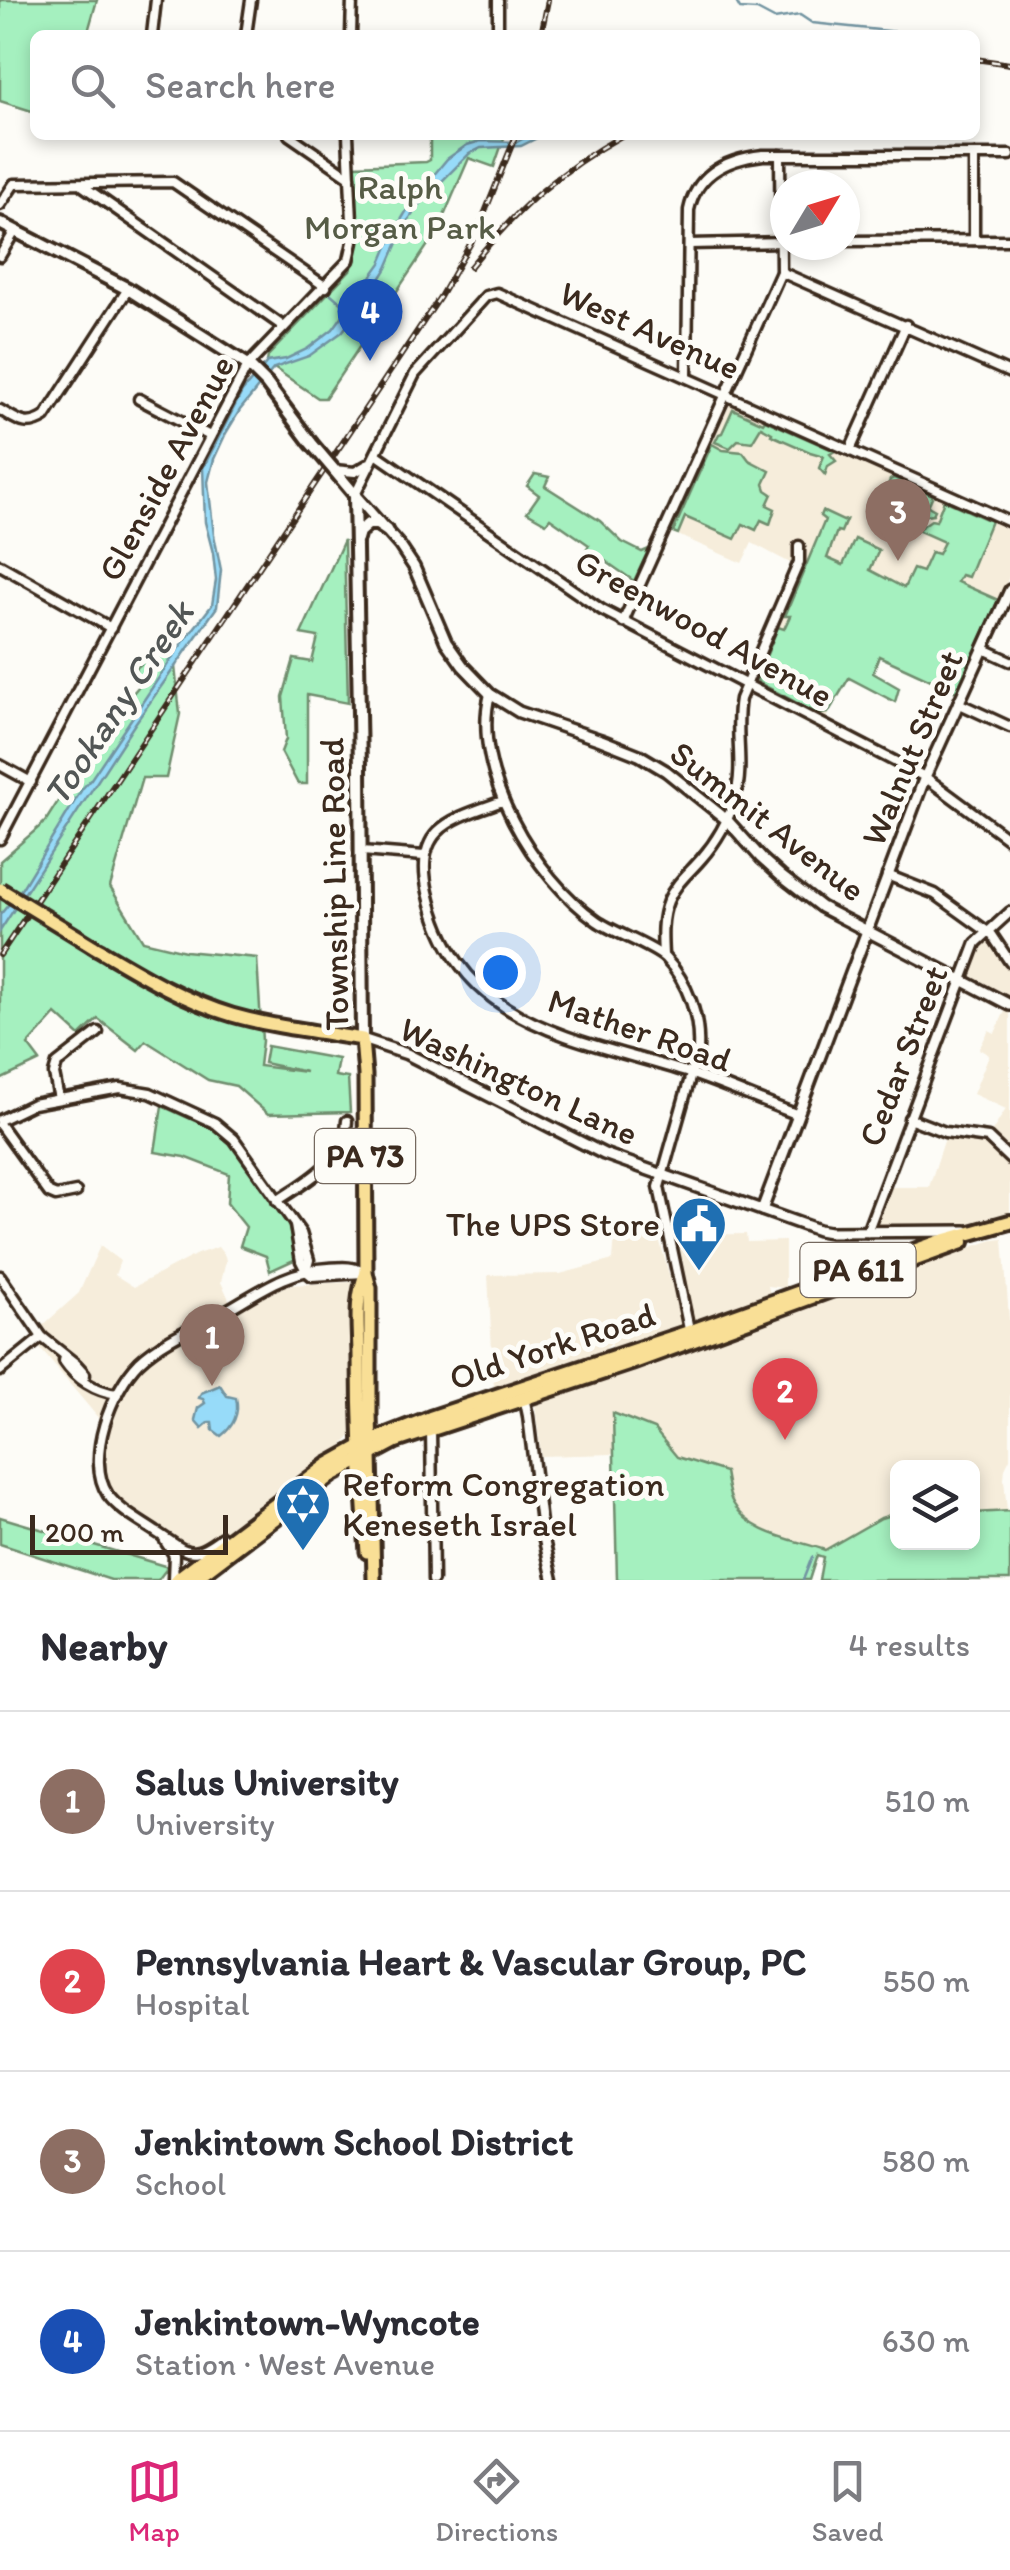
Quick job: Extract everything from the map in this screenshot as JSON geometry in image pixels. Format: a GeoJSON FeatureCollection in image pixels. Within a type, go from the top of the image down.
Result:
{"type":"FeatureCollection","features":[{"type":"Feature","properties":{"kind":"highway","name":"Old York Road"},"geometry":{"type":"LineString","coordinates":[[190,1576],[328,1464],[942,1251],[1010,1222]]}},
{"type":"Feature","properties":{"kind":"highway","name":"Old York Road"},"geometry":{"type":"LineString","coordinates":[[174,1580],[190,1576],[365,1450],[430,1418],[523,1394]]}},
{"type":"Feature","properties":{"kind":"main road"},"geometry":{"type":"LineString","coordinates":[[0,223],[128,289],[252,369],[355,495]]}},
{"type":"Feature","properties":{"kind":"main road","name":"Township Line Road"},"geometry":{"type":"LineString","coordinates":[[355,495],[366,1273],[359,1287],[371,1580]]}},
{"type":"Feature","properties":{"kind":"main road"},"geometry":{"type":"LineString","coordinates":[[356,540],[368,524],[386,530]]}},
{"type":"Feature","properties":{"kind":"main road","name":"Washington Lane"},"geometry":{"type":"LineString","coordinates":[[0,889],[186,998],[232,1015],[362,1039]]}},
{"type":"Feature","properties":{"kind":"main road"},"geometry":{"type":"LineString","coordinates":[[338,1035],[364,1067]]}},
{"type":"Feature","properties":{"kind":"main road","name":"Washington Lane"},"geometry":{"type":"LineString","coordinates":[[982,1232],[1010,1230]]}},
{"type":"Feature","properties":{"kind":"main road","name":"Township Line Road"},"geometry":{"type":"LineString","coordinates":[[365,1450],[363,1490],[371,1580]]}},
{"type":"Feature","properties":{"kind":"main road"},"geometry":{"type":"LineString","coordinates":[[332,1475],[351,1477],[363,1490]]}},
{"type":"Feature","properties":{"kind":"street"},"geometry":{"type":"LineString","coordinates":[[153,30],[156,0]]}},
{"type":"Feature","properties":{"kind":"street"},"geometry":{"type":"LineString","coordinates":[[247,30],[251,0]]}},
{"type":"Feature","properties":{"kind":"street"},"geometry":{"type":"LineString","coordinates":[[351,30],[352,0]]}},
{"type":"Feature","properties":{"kind":"street"},"geometry":{"type":"LineString","coordinates":[[498,0],[498,30]]}},
{"type":"Feature","properties":{"kind":"street"},"geometry":{"type":"LineString","coordinates":[[296,140],[350,178]]}},
{"type":"Feature","properties":{"kind":"street","name":"Glenside Avenue"},"geometry":{"type":"LineString","coordinates":[[0,839],[210,436],[284,327],[346,265],[353,242],[348,140]]}},
{"type":"Feature","properties":{"kind":"street"},"geometry":{"type":"LineString","coordinates":[[322,158],[335,161],[348,152]]}},
{"type":"Feature","properties":{"kind":"street"},"geometry":{"type":"LineString","coordinates":[[780,155],[781,170]]}},
{"type":"Feature","properties":{"kind":"street"},"geometry":{"type":"LineString","coordinates":[[974,155],[974,240]]}},
{"type":"Feature","properties":{"kind":"street"},"geometry":{"type":"LineString","coordinates":[[687,376],[688,210],[696,187],[704,178],[750,156],[1010,155]]}},
{"type":"Feature","properties":{"kind":"street"},"geometry":{"type":"LineString","coordinates":[[0,205],[14,184],[173,182],[326,287]]}},
{"type":"Feature","properties":{"kind":"street"},"geometry":{"type":"LineString","coordinates":[[81,184],[284,327]]}},
{"type":"Feature","properties":{"kind":"street"},"geometry":{"type":"LineString","coordinates":[[0,256],[14,231]]}},
{"type":"Feature","properties":{"kind":"street"},"geometry":{"type":"LineString","coordinates":[[860,241],[1010,240]]}},
{"type":"Feature","properties":{"kind":"street"},"geometry":{"type":"LineString","coordinates":[[689,244],[770,242]]}},
{"type":"Feature","properties":{"kind":"street"},"geometry":{"type":"LineString","coordinates":[[624,622],[781,272],[782,260]]}},
{"type":"Feature","properties":{"kind":"street"},"geometry":{"type":"LineString","coordinates":[[781,272],[1010,373]]}},
{"type":"Feature","properties":{"kind":"street"},"geometry":{"type":"LineString","coordinates":[[0,410],[23,423],[34,424],[45,416],[128,289]]}},
{"type":"Feature","properties":{"kind":"street","name":"West Avenue"},"geometry":{"type":"LineString","coordinates":[[355,495],[415,374],[486,296],[497,292],[1010,522]]}},
{"type":"Feature","properties":{"kind":"street"},"geometry":{"type":"LineString","coordinates":[[850,450],[906,326]]}},
{"type":"Feature","properties":{"kind":"street"},"geometry":{"type":"LineString","coordinates":[[139,398],[210,436]]}},
{"type":"Feature","properties":{"kind":"street"},"geometry":{"type":"LineString","coordinates":[[334,470],[355,472],[373,459]]}},
{"type":"Feature","properties":{"kind":"street","name":"Greenwood Avenue"},"geometry":{"type":"LineString","coordinates":[[373,459],[624,622],[924,778],[1010,840]]}},
{"type":"Feature","properties":{"kind":"street","name":"Summit Avenue"},"geometry":{"type":"LineString","coordinates":[[355,495],[414,566],[446,642],[490,694],[519,712],[639,755],[673,776],[726,820],[761,858],[822,907],[1010,1005]]}},
{"type":"Feature","properties":{"kind":"street"},"geometry":{"type":"LineString","coordinates":[[663,955],[668,901],[678,882],[712,846],[739,781],[737,715],[745,686],[799,562],[799,546]]}},
{"type":"Feature","properties":{"kind":"street"},"geometry":{"type":"LineString","coordinates":[[0,566],[112,628]]}},
{"type":"Feature","properties":{"kind":"street","name":"Walnut Street"},"geometry":{"type":"LineString","coordinates":[[762,1210],[924,778],[1010,590]]}},
{"type":"Feature","properties":{"kind":"street"},"geometry":{"type":"LineString","coordinates":[[984,649],[1010,661]]}},
{"type":"Feature","properties":{"kind":"street"},"geometry":{"type":"LineString","coordinates":[[490,694],[487,703],[492,766],[503,801],[530,854],[596,920],[663,955],[687,992],[696,1019],[698,1050],[661,1175],[659,1196],[691,1337]]}},
{"type":"Feature","properties":{"kind":"street"},"geometry":{"type":"LineString","coordinates":[[958,702],[1010,728]]}},
{"type":"Feature","properties":{"kind":"street"},"geometry":{"type":"LineString","coordinates":[[0,765],[32,782]]}},
{"type":"Feature","properties":{"kind":"street"},"geometry":{"type":"LineString","coordinates":[[362,851],[424,856],[432,836],[442,825],[503,801]]}},
{"type":"Feature","properties":{"kind":"street","name":"Mather Road"},"geometry":{"type":"LineString","coordinates":[[424,856],[430,898],[447,942],[496,1001],[554,1034],[691,1074],[796,1114]]}},
{"type":"Feature","properties":{"kind":"street"},"geometry":{"type":"LineString","coordinates":[[888,875],[935,894],[988,932],[1010,962]]}},
{"type":"Feature","properties":{"kind":"street","name":"Cedar Street"},"geometry":{"type":"LineString","coordinates":[[868,1232],[976,943],[1010,912]]}},
{"type":"Feature","properties":{"kind":"street"},"geometry":{"type":"LineString","coordinates":[[59,1099],[56,1064],[98,1032]]}},
{"type":"Feature","properties":{"kind":"street","name":"Washington Lane"},"geometry":{"type":"LineString","coordinates":[[362,1039],[407,1054],[604,1154],[820,1231],[982,1232]]}},
{"type":"Feature","properties":{"kind":"street"},"geometry":{"type":"LineString","coordinates":[[76,1192],[56,1196],[49,1193],[0,1122],[26,1106],[59,1099],[116,1088],[150,1093],[216,1123],[231,1136],[294,1225],[300,1262],[306,1271]]}},
{"type":"Feature","properties":{"kind":"street"},"geometry":{"type":"LineString","coordinates":[[909,1118],[945,1132],[988,1138],[1010,1159]]}},
{"type":"Feature","properties":{"kind":"street"},"geometry":{"type":"LineString","coordinates":[[277,1201],[332,1161],[347,1121]]}},
{"type":"Feature","properties":{"kind":"street"},"geometry":{"type":"LineString","coordinates":[[268,1509],[203,1552],[192,1553],[114,1502],[98,1472],[98,1454],[117,1394],[132,1370],[154,1350],[282,1277],[353,1266],[366,1273]]}},
{"type":"Feature","properties":{"kind":"street"},"geometry":{"type":"LineString","coordinates":[[0,1276],[42,1336],[76,1364],[85,1374],[84,1380],[103,1392],[117,1394]]}},
{"type":"Feature","properties":{"kind":"street"},"geometry":{"type":"LineString","coordinates":[[0,1371],[42,1336]]}},
{"type":"Feature","properties":{"kind":"street"},"geometry":{"type":"LineString","coordinates":[[523,1394],[552,1580]]}},
{"type":"Feature","properties":{"kind":"street"},"geometry":{"type":"LineString","coordinates":[[430,1428],[433,1580]]}},
{"type":"Feature","properties":{"kind":"street"},"geometry":{"type":"LineString","coordinates":[[155,1531],[173,1552],[174,1580]]}},
{"type":"Feature","properties":{"kind":"street"},"geometry":{"type":"LineString","coordinates":[[181,1548],[190,1576]]}},
{"type":"Feature","properties":{"kind":"shaded area"},"geometry":{"type":"Polygon","coordinates":[[[730,404],[1010,528],[1010,575],[957,693],[863,649],[825,721],[756,684],[803,568],[752,543],[742,563],[671,532],[730,404]]]}},
{"type":"Feature","properties":{"kind":"shaded area"},"geometry":{"type":"Polygon","coordinates":[[[988,932],[1010,962],[1010,1231],[867,1232],[883,1187],[929,1187],[947,1132],[988,1138],[1006,1109],[973,1094],[989,1055],[979,1049],[989,1030],[995,1033],[1005,1011],[964,990],[961,980],[976,943],[988,932]]]}},
{"type":"Feature","properties":{"kind":"shaded area"},"geometry":{"type":"Polygon","coordinates":[[[746,1234],[747,1242],[785,1241],[785,1288],[768,1286],[770,1294],[725,1313],[612,1351],[611,1327],[610,1344],[606,1347],[609,1352],[494,1388],[488,1275],[560,1274],[613,1260],[615,1235],[658,1235],[672,1285],[684,1281],[674,1235],[746,1234]]]}},
{"type":"Feature","properties":{"kind":"shaded area"},"geometry":{"type":"Polygon","coordinates":[[[1003,1239],[1010,1331],[1010,1458],[1004,1479],[1007,1511],[980,1513],[980,1460],[890,1460],[890,1515],[825,1550],[762,1530],[732,1502],[725,1472],[677,1457],[654,1429],[614,1413],[613,1454],[541,1456],[534,1396],[1003,1239]]]}},
{"type":"Feature","properties":{"kind":"shaded area"},"geometry":{"type":"Polygon","coordinates":[[[100,1246],[120,1261],[115,1275],[134,1287],[218,1247],[226,1261],[221,1282],[234,1310],[288,1285],[352,1282],[355,1289],[351,1436],[332,1457],[201,1549],[186,1548],[115,1495],[104,1470],[110,1432],[38,1346],[41,1327],[79,1293],[100,1246]]]}},
{"type":"Feature","properties":{"kind":"green space"},"geometry":{"type":"Polygon","coordinates":[[[0,0],[97,0],[88,30],[30,30],[30,110],[0,101],[0,0]]]}},
{"type":"Feature","properties":{"kind":"green space","name":"Ralph Morgan Park"},"geometry":{"type":"Polygon","coordinates":[[[430,140],[503,140],[494,167],[469,158],[438,230],[325,398],[318,398],[267,362],[268,356],[351,269],[356,259],[355,165],[430,160],[430,140]]]}},
{"type":"Feature","properties":{"kind":"green space"},"geometry":{"type":"Polygon","coordinates":[[[733,409],[835,451],[830,454],[836,461],[828,466],[825,475],[819,468],[824,456],[771,435],[761,427],[752,442],[738,440],[730,448],[715,442],[733,409]]]}},
{"type":"Feature","properties":{"kind":"green space"},"geometry":{"type":"Polygon","coordinates":[[[712,444],[723,450],[743,452],[749,460],[770,471],[764,484],[772,494],[767,505],[775,509],[770,524],[761,520],[756,530],[743,524],[735,539],[685,517],[678,534],[673,532],[712,444]]]}},
{"type":"Feature","properties":{"kind":"green space"},"geometry":{"type":"Polygon","coordinates":[[[535,474],[549,477],[545,486],[600,521],[622,542],[642,552],[649,549],[634,581],[595,554],[584,567],[576,566],[589,545],[550,518],[546,523],[527,512],[539,495],[527,486],[535,474]]]}},
{"type":"Feature","properties":{"kind":"green space"},"geometry":{"type":"Polygon","coordinates":[[[894,478],[933,495],[928,506],[935,510],[933,514],[926,515],[884,495],[894,478]]]}},
{"type":"Feature","properties":{"kind":"green space"},"geometry":{"type":"Polygon","coordinates":[[[944,500],[991,521],[968,577],[961,575],[957,582],[998,600],[957,692],[879,656],[873,673],[899,688],[895,702],[849,678],[828,713],[818,714],[758,682],[778,627],[784,629],[790,616],[785,616],[825,520],[820,516],[822,511],[846,520],[841,532],[837,531],[827,558],[843,565],[855,539],[879,550],[870,570],[904,588],[913,569],[922,572],[931,552],[938,554],[944,542],[917,530],[931,520],[936,521],[944,500]]]}},
{"type":"Feature","properties":{"kind":"green space"},"geometry":{"type":"Polygon","coordinates":[[[344,540],[348,703],[307,695],[307,784],[298,784],[281,752],[286,739],[283,697],[294,659],[312,662],[318,637],[301,634],[344,540]]]}},
{"type":"Feature","properties":{"kind":"green space"},"geometry":{"type":"Polygon","coordinates":[[[172,638],[180,714],[166,778],[142,778],[110,887],[143,941],[185,951],[257,958],[262,1041],[259,1066],[306,1072],[264,1063],[267,1046],[338,1059],[335,1076],[348,1078],[350,1112],[268,1114],[236,1086],[208,1080],[146,1041],[138,1050],[98,1019],[80,1036],[56,1014],[28,1045],[40,1061],[0,1080],[0,861],[45,822],[109,721],[139,686],[135,669],[172,638]]]}},
{"type":"Feature","properties":{"kind":"green space"},"geometry":{"type":"Polygon","coordinates":[[[162,1106],[222,1133],[288,1224],[296,1259],[270,1271],[266,1256],[240,1246],[246,1227],[227,1203],[229,1174],[185,1157],[155,1152],[162,1106]]]}},
{"type":"Feature","properties":{"kind":"green space"},"geometry":{"type":"Polygon","coordinates":[[[613,1413],[654,1429],[677,1457],[725,1472],[731,1500],[751,1522],[774,1534],[825,1550],[890,1515],[890,1550],[980,1550],[980,1513],[1010,1511],[1010,1580],[819,1580],[823,1557],[817,1555],[809,1580],[617,1580],[613,1413]]]}},
{"type":"Feature","properties":{"kind":"green space"},"geometry":{"type":"Polygon","coordinates":[[[0,1517],[168,1567],[158,1580],[111,1580],[0,1544],[0,1517]]]}},
{"type":"Feature","properties":{"kind":"water"},"geometry":{"type":"Polygon","coordinates":[[[533,140],[521,146],[481,148],[469,154],[407,222],[387,268],[342,332],[309,356],[274,368],[240,410],[214,459],[208,482],[221,570],[217,607],[134,725],[0,931],[0,915],[22,888],[82,789],[212,605],[216,580],[205,522],[203,468],[242,392],[267,362],[286,359],[307,349],[333,329],[381,263],[413,200],[447,159],[467,145],[481,141],[533,140]]]}},
{"type":"Feature","properties":{"kind":"water"},"geometry":{"type":"Polygon","coordinates":[[[220,1385],[227,1396],[236,1398],[237,1404],[234,1419],[221,1436],[213,1430],[212,1422],[202,1428],[195,1420],[198,1408],[205,1403],[199,1398],[201,1393],[220,1385]]]}},
{"type":"Feature","properties":{"kind":"waterway"},"geometry":{"type":"LineString","coordinates":[[735,0],[740,9],[757,10],[774,19],[800,15],[812,23],[879,30]]}},
{"type":"Feature","properties":{"kind":"waterway"},"geometry":{"type":"LineString","coordinates":[[330,293],[347,308]]}},
{"type":"Feature","properties":{"kind":"waterway"},"geometry":{"type":"LineString","coordinates":[[803,1580],[812,1557]]}},
{"type":"Feature","properties":{"kind":"railway"},"geometry":{"type":"LineString","coordinates":[[542,30],[548,0]]}},
{"type":"Feature","properties":{"kind":"railway"},"geometry":{"type":"LineString","coordinates":[[980,60],[1010,64]]}},
{"type":"Feature","properties":{"kind":"railway"},"geometry":{"type":"LineString","coordinates":[[0,955],[440,297],[477,232],[514,140]]}},
{"type":"Feature","properties":{"kind":"railway"},"geometry":{"type":"LineString","coordinates":[[470,267],[539,193],[615,140]]}},
{"type":"Feature","properties":{"kind":"place","name":"Jenkintown-Wyncote"},"geometry":{"type":"Point","coordinates":[370,361]}},
{"type":"Feature","properties":{"kind":"place","name":"Jenkintown School District"},"geometry":{"type":"Point","coordinates":[898,561]}},
{"type":"Feature","properties":{"kind":"place","name":"The UPS Store"},"geometry":{"type":"Point","coordinates":[699,1273]}},
{"type":"Feature","properties":{"kind":"place","name":"Salus University"},"geometry":{"type":"Point","coordinates":[212,1386]}},
{"type":"Feature","properties":{"kind":"place","name":"Pennsylvania Heart & Vascular Group, PC"},"geometry":{"type":"Point","coordinates":[785,1440]}},
{"type":"Feature","properties":{"kind":"place","name":"Reform Congregation Keneseth Israel"},"geometry":{"type":"Point","coordinates":[303,1553]}},
{"type":"Feature","properties":{"kind":"water label","name":"Tookany Creek"},"geometry":{"type":"Point","coordinates":[118,703]}}]}
